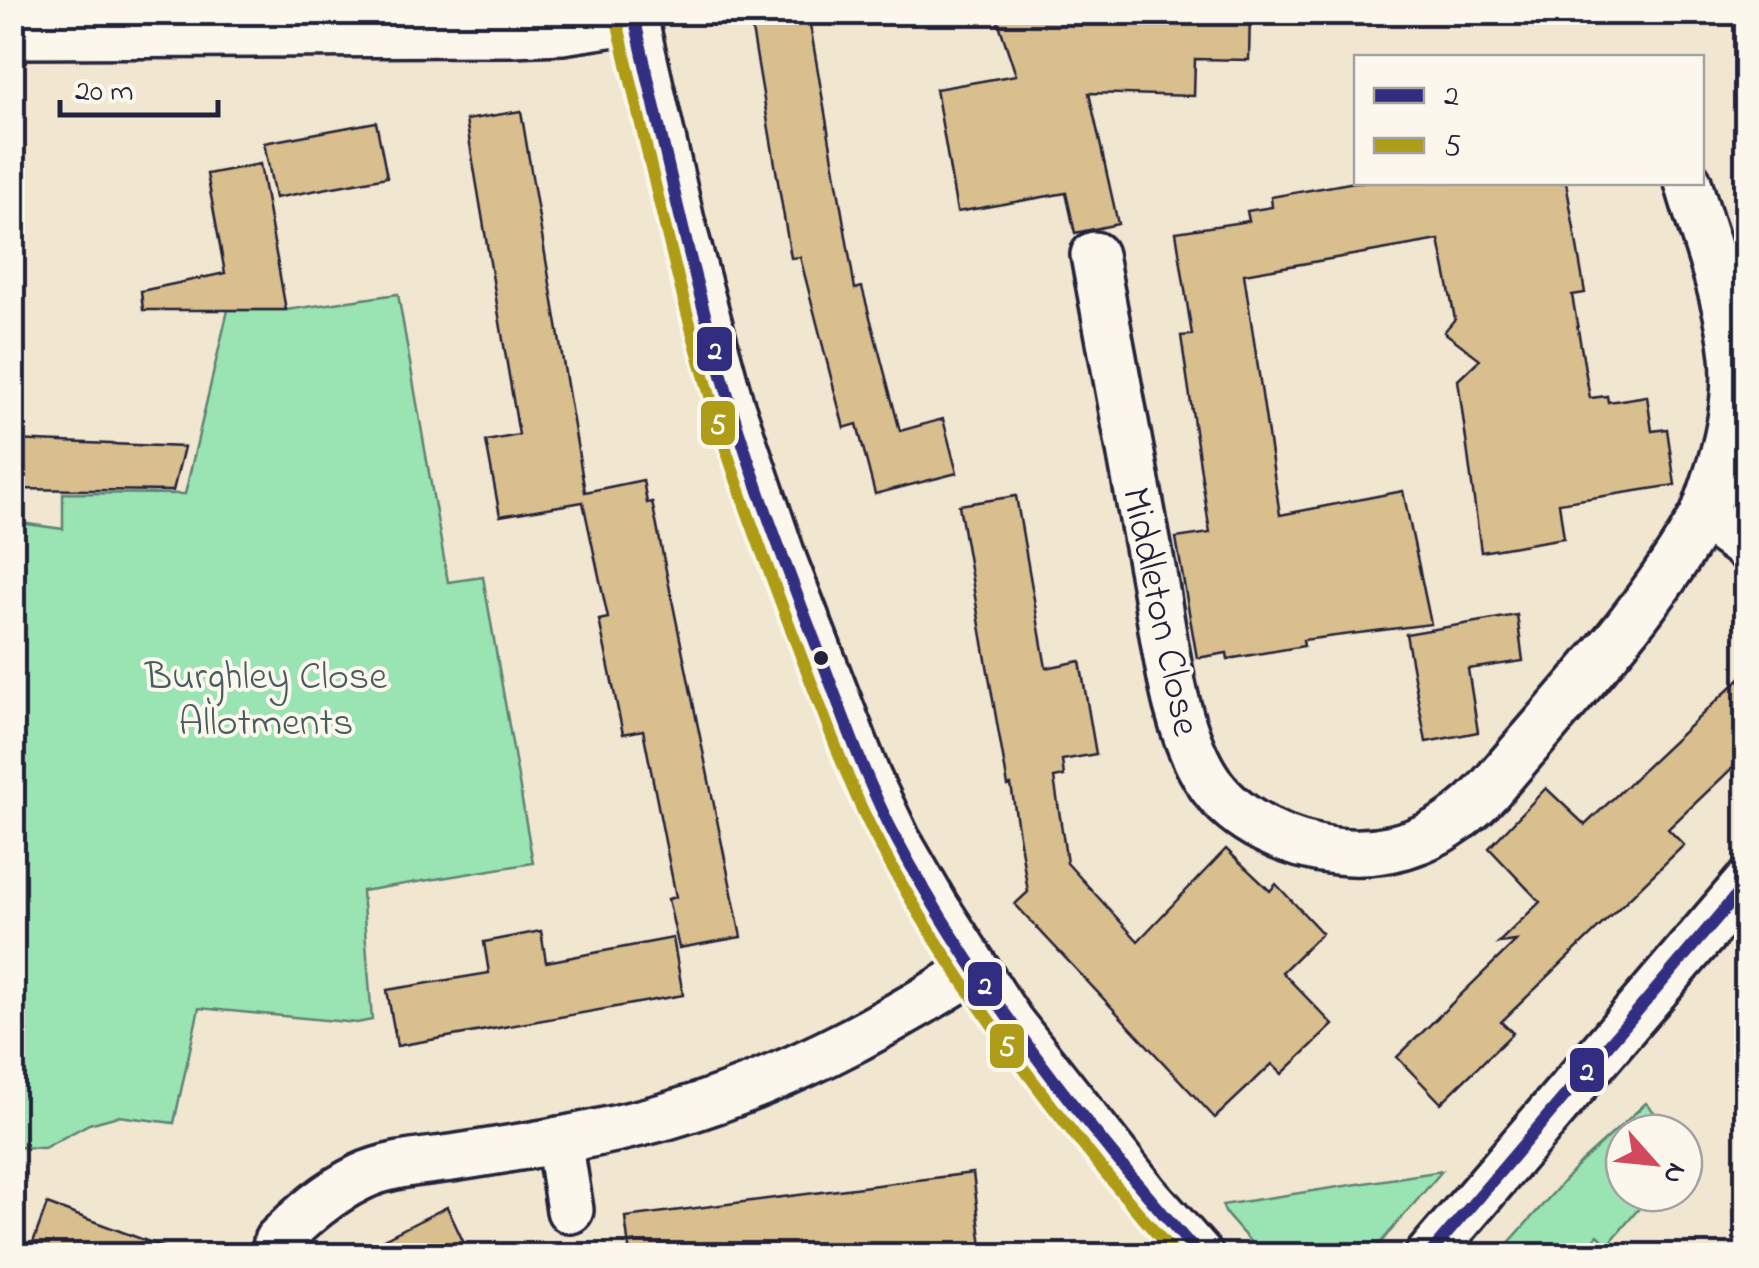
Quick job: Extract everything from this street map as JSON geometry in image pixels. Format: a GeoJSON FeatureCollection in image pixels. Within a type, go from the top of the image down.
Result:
{"type":"FeatureCollection","features":[{"type":"Feature","properties":{"kind":"street"},"geometry":{"type":"LineString","coordinates":[[12,35],[511,33],[562,31],[634,16],[730,403],[784,562],[868,779],[897,840],[1010,1022],[1200,1256]]}},
{"type":"Feature","properties":{"kind":"street","name":"Middleton Close"},"geometry":{"type":"LineString","coordinates":[[1094,255],[1189,745],[1213,788],[1230,805],[1271,832],[1322,850],[1348,853],[1399,848],[1445,830],[1469,812],[1666,577],[1703,516],[1731,419],[1734,360],[1726,315],[1689,185]]}},
{"type":"Feature","properties":{"kind":"street"},"geometry":{"type":"LineString","coordinates":[[1703,516],[1746,547]]}},
{"type":"Feature","properties":{"kind":"street"},"geometry":{"type":"LineString","coordinates":[[1428,1256],[1746,884]]}},
{"type":"Feature","properties":{"kind":"street"},"geometry":{"type":"LineString","coordinates":[[277,1241],[318,1203],[363,1176],[398,1166],[612,1130],[696,1107],[783,1074],[873,1031],[975,969]]}},
{"type":"Feature","properties":{"kind":"street"},"geometry":{"type":"LineString","coordinates":[[559,1140],[570,1210]]}},
{"type":"Feature","properties":{"kind":"green space","name":"Burghley Close Allotments"},"geometry":{"type":"Polygon","coordinates":[[[398,294],[448,582],[483,577],[533,863],[362,891],[372,1020],[357,1023],[199,1008],[174,1123],[118,1116],[89,1124],[44,1148],[13,1147],[13,522],[63,529],[63,493],[185,494],[228,310],[286,310],[398,294]]]}},
{"type":"Feature","properties":{"kind":"green space"},"geometry":{"type":"Polygon","coordinates":[[[1646,1103],[1655,1113],[1635,1113],[1646,1103]]]}},
{"type":"Feature","properties":{"kind":"green space"},"geometry":{"type":"Polygon","coordinates":[[[1604,1141],[1604,1213],[1635,1213],[1608,1245],[1598,1235],[1581,1255],[1498,1255],[1604,1141]]]}},
{"type":"Feature","properties":{"kind":"green space"},"geometry":{"type":"Polygon","coordinates":[[[1442,1171],[1370,1255],[1262,1255],[1222,1205],[1442,1171]]]}},
{"type":"Feature","properties":{"kind":"building"},"geometry":{"type":"Polygon","coordinates":[[[749,12],[808,13],[855,289],[862,287],[900,431],[943,419],[957,473],[875,494],[857,424],[844,428],[800,257],[791,258],[749,12]]]}},
{"type":"Feature","properties":{"kind":"building"},"geometry":{"type":"Polygon","coordinates":[[[995,12],[1250,12],[1249,60],[1195,59],[1194,96],[1089,93],[1118,224],[1075,233],[1066,193],[957,212],[936,89],[1016,75],[995,12]]]}},
{"type":"Feature","properties":{"kind":"building"},"geometry":{"type":"Polygon","coordinates":[[[521,111],[585,492],[643,480],[647,503],[652,502],[741,937],[679,948],[668,899],[676,897],[643,730],[623,734],[599,620],[608,618],[583,502],[500,516],[486,441],[519,435],[466,120],[521,111]]]}},
{"type":"Feature","properties":{"kind":"building"},"geometry":{"type":"Polygon","coordinates":[[[376,122],[387,177],[275,198],[264,143],[376,122]]]}},
{"type":"Feature","properties":{"kind":"building"},"geometry":{"type":"Polygon","coordinates":[[[260,164],[286,310],[143,310],[141,291],[225,273],[207,174],[260,164]]]}},
{"type":"Feature","properties":{"kind":"building"},"geometry":{"type":"Polygon","coordinates":[[[1354,182],[1567,185],[1585,293],[1572,295],[1590,398],[1607,396],[1608,402],[1647,396],[1652,431],[1667,429],[1675,485],[1559,503],[1564,538],[1481,552],[1458,380],[1480,359],[1444,332],[1455,319],[1439,240],[1244,274],[1280,515],[1403,491],[1431,624],[1303,640],[1304,646],[1228,659],[1227,653],[1197,658],[1176,538],[1210,533],[1181,336],[1192,335],[1176,232],[1249,221],[1247,211],[1272,207],[1271,197],[1354,182]]]}},
{"type":"Feature","properties":{"kind":"building"},"geometry":{"type":"Polygon","coordinates":[[[12,440],[184,447],[173,491],[12,489],[12,440]]]}},
{"type":"Feature","properties":{"kind":"building"},"geometry":{"type":"Polygon","coordinates":[[[1016,496],[1046,668],[1080,661],[1096,754],[1062,760],[1064,776],[1054,778],[1067,863],[1138,941],[1226,849],[1270,891],[1276,884],[1322,933],[1282,972],[1333,1025],[1282,1074],[1272,1064],[1215,1118],[1015,904],[1028,892],[959,505],[1016,496]]]}},
{"type":"Feature","properties":{"kind":"building"},"geometry":{"type":"Polygon","coordinates":[[[1517,615],[1523,661],[1468,669],[1478,732],[1426,742],[1406,634],[1517,615]]]}},
{"type":"Feature","properties":{"kind":"building"},"geometry":{"type":"Polygon","coordinates":[[[1746,673],[1746,755],[1668,829],[1684,845],[1501,1022],[1513,1033],[1441,1103],[1397,1057],[1516,941],[1498,943],[1540,902],[1489,848],[1546,788],[1585,825],[1746,673]]]}},
{"type":"Feature","properties":{"kind":"building"},"geometry":{"type":"Polygon","coordinates":[[[541,931],[546,962],[673,938],[683,995],[397,1046],[387,990],[489,973],[484,942],[541,931]]]}},
{"type":"Feature","properties":{"kind":"building"},"geometry":{"type":"Polygon","coordinates":[[[973,1173],[982,1247],[912,1256],[630,1256],[625,1217],[973,1173]]]}},
{"type":"Feature","properties":{"kind":"building"},"geometry":{"type":"Polygon","coordinates":[[[47,1204],[174,1251],[173,1256],[28,1256],[47,1204]]]}},
{"type":"Feature","properties":{"kind":"building"},"geometry":{"type":"Polygon","coordinates":[[[447,1207],[470,1256],[350,1256],[447,1207]]]}},
{"type":"Feature","properties":{"kind":"transit line","name":"2"},"geometry":{"type":"LineString","coordinates":[[633,12],[690,257],[740,433],[783,559],[875,794],[928,896],[998,1004],[1116,1158],[1200,1256]]}},
{"type":"Feature","properties":{"kind":"transit line","name":"5"},"geometry":{"type":"LineString","coordinates":[[616,16],[674,260],[722,437],[766,563],[860,804],[914,905],[982,1010],[1095,1161],[1176,1256]]}},
{"type":"Feature","properties":{"kind":"transit line","name":"2"},"geometry":{"type":"LineString","coordinates":[[1428,1256],[1746,884]]}}]}
